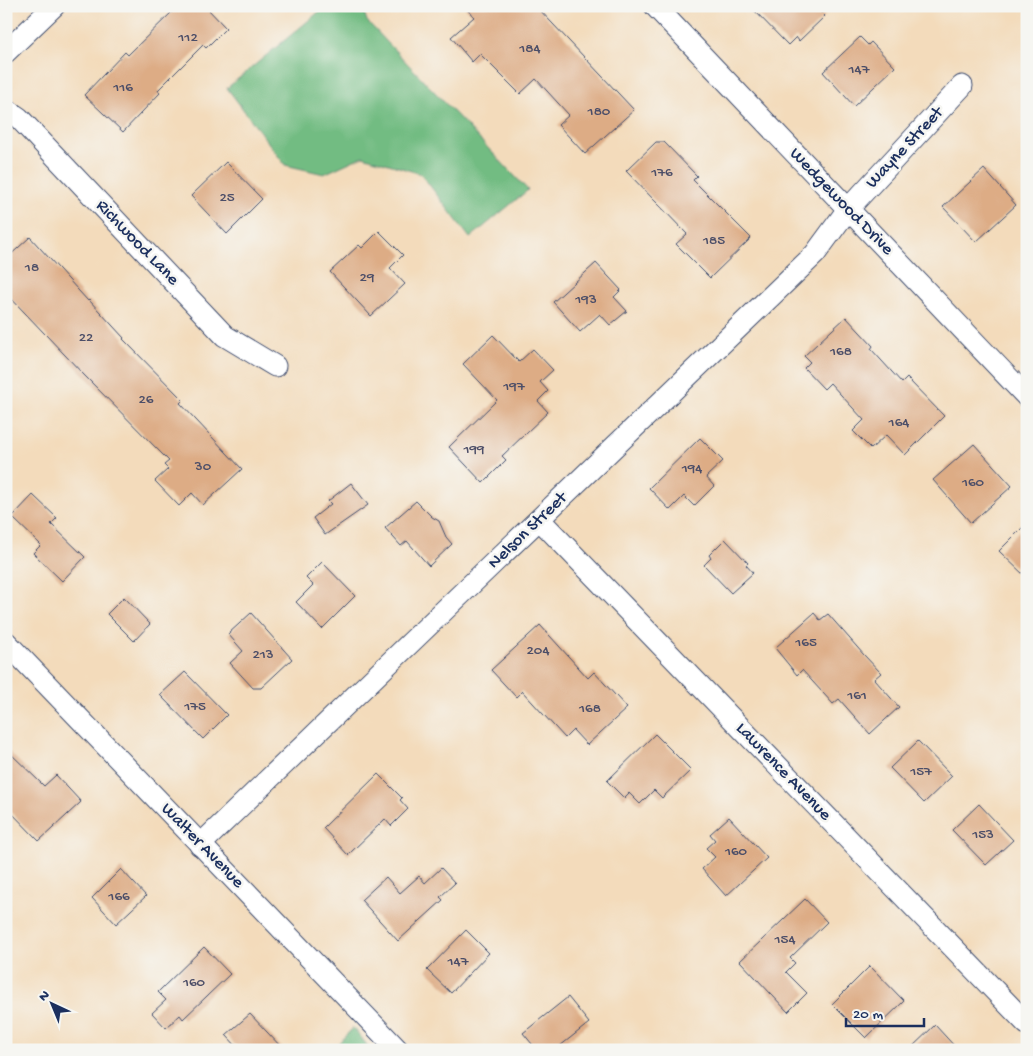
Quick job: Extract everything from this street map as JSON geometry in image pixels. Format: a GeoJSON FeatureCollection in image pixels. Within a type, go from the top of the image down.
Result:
{"type":"FeatureCollection","features":[{"type":"Feature","properties":{"kind":"street"},"geometry":{"type":"LineString","coordinates":[[6,52],[54,6]]}},
{"type":"Feature","properties":{"kind":"street","name":"Wedgewood Drive"},"geometry":{"type":"LineString","coordinates":[[655,6],[1027,397]]}},
{"type":"Feature","properties":{"kind":"street","name":"Wayne Street"},"geometry":{"type":"LineString","coordinates":[[848,209],[962,86]]}},
{"type":"Feature","properties":{"kind":"street","name":"Richwood Lane"},"geometry":{"type":"LineString","coordinates":[[6,109],[19,118],[225,336],[275,366]]}},
{"type":"Feature","properties":{"kind":"street","name":"Nelson Street"},"geometry":{"type":"LineString","coordinates":[[200,845],[815,254],[848,209]]}},
{"type":"Feature","properties":{"kind":"street","name":"Lawrence Avenue"},"geometry":{"type":"LineString","coordinates":[[540,520],[1027,1024]]}},
{"type":"Feature","properties":{"kind":"street","name":"Walter Avenue"},"geometry":{"type":"LineString","coordinates":[[6,642],[398,1050]]}},
{"type":"Feature","properties":{"kind":"green space"},"geometry":{"type":"Polygon","coordinates":[[[326,6],[362,6],[367,21],[528,190],[470,238],[421,174],[363,156],[324,174],[285,165],[227,88],[326,6]]]}},
{"type":"Feature","properties":{"kind":"green space"},"geometry":{"type":"Polygon","coordinates":[[[353,1028],[371,1050],[332,1050],[353,1028]]]}},
{"type":"Feature","properties":{"kind":"building"},"geometry":{"type":"Polygon","coordinates":[[[178,6],[205,6],[226,28],[206,48],[203,45],[158,90],[160,93],[123,132],[84,95],[125,52],[128,55],[178,6]]]}},
{"type":"Feature","properties":{"kind":"building"},"geometry":{"type":"Polygon","coordinates":[[[464,6],[536,6],[634,110],[585,154],[558,125],[569,115],[536,79],[520,94],[480,54],[472,62],[451,37],[474,17],[464,6]]]}},
{"type":"Feature","properties":{"kind":"building"},"geometry":{"type":"Polygon","coordinates":[[[750,6],[815,6],[825,16],[799,41],[796,37],[788,45],[750,6]]]}},
{"type":"Feature","properties":{"kind":"building"},"geometry":{"type":"Polygon","coordinates":[[[860,37],[868,45],[871,42],[895,67],[854,106],[823,72],[860,37]]]}},
{"type":"Feature","properties":{"kind":"building"},"geometry":{"type":"Polygon","coordinates":[[[656,142],[664,142],[697,176],[693,180],[751,238],[710,278],[676,244],[687,234],[626,171],[656,142]]]}},
{"type":"Feature","properties":{"kind":"building"},"geometry":{"type":"Polygon","coordinates":[[[226,162],[262,199],[227,234],[191,196],[226,162]]]}},
{"type":"Feature","properties":{"kind":"building"},"geometry":{"type":"Polygon","coordinates":[[[984,169],[1016,205],[976,242],[943,207],[984,169]]]}},
{"type":"Feature","properties":{"kind":"building"},"geometry":{"type":"Polygon","coordinates":[[[379,231],[403,255],[390,268],[405,284],[371,316],[330,272],[359,245],[362,248],[379,231]]]}},
{"type":"Feature","properties":{"kind":"building"},"geometry":{"type":"Polygon","coordinates":[[[30,237],[123,339],[183,400],[180,403],[242,469],[203,505],[192,493],[179,506],[155,481],[168,469],[164,465],[169,461],[6,293],[6,259],[30,237]]]}},
{"type":"Feature","properties":{"kind":"building"},"geometry":{"type":"Polygon","coordinates":[[[596,263],[621,290],[614,297],[627,311],[610,325],[600,314],[580,332],[553,302],[596,263]]]}},
{"type":"Feature","properties":{"kind":"building"},"geometry":{"type":"Polygon","coordinates":[[[846,317],[873,346],[871,349],[902,383],[907,378],[944,416],[905,455],[886,435],[871,449],[853,431],[864,420],[830,383],[824,389],[804,368],[810,362],[804,356],[846,317]]]}},
{"type":"Feature","properties":{"kind":"building"},"geometry":{"type":"Polygon","coordinates":[[[493,335],[519,362],[533,349],[553,370],[540,382],[548,391],[538,401],[548,412],[502,456],[506,460],[483,483],[449,447],[497,400],[463,364],[493,335]]]}},
{"type":"Feature","properties":{"kind":"building"},"geometry":{"type":"Polygon","coordinates":[[[700,438],[723,461],[706,477],[714,486],[694,506],[684,496],[670,510],[649,488],[700,438]]]}},
{"type":"Feature","properties":{"kind":"building"},"geometry":{"type":"Polygon","coordinates":[[[974,444],[1012,486],[971,523],[933,480],[974,444]]]}},
{"type":"Feature","properties":{"kind":"building"},"geometry":{"type":"Polygon","coordinates":[[[351,483],[368,505],[325,535],[313,518],[331,504],[328,501],[351,483]]]}},
{"type":"Feature","properties":{"kind":"building"},"geometry":{"type":"Polygon","coordinates":[[[33,495],[57,518],[51,524],[85,557],[62,581],[33,553],[41,545],[12,517],[33,495]]]}},
{"type":"Feature","properties":{"kind":"building"},"geometry":{"type":"Polygon","coordinates":[[[416,501],[432,517],[439,521],[446,537],[452,544],[429,566],[407,541],[401,546],[385,528],[416,501]]]}},
{"type":"Feature","properties":{"kind":"building"},"geometry":{"type":"Polygon","coordinates":[[[1027,523],[1027,578],[999,551],[1027,523]]]}},
{"type":"Feature","properties":{"kind":"building"},"geometry":{"type":"Polygon","coordinates":[[[725,539],[748,563],[746,565],[753,573],[731,593],[704,565],[711,558],[709,555],[725,539]]]}},
{"type":"Feature","properties":{"kind":"building"},"geometry":{"type":"Polygon","coordinates":[[[322,562],[355,596],[322,629],[296,602],[313,585],[306,578],[322,562]]]}},
{"type":"Feature","properties":{"kind":"building"},"geometry":{"type":"Polygon","coordinates":[[[124,597],[150,624],[134,641],[107,614],[124,597]]]}},
{"type":"Feature","properties":{"kind":"building"},"geometry":{"type":"Polygon","coordinates":[[[251,613],[292,659],[261,688],[253,688],[230,663],[243,651],[228,634],[251,613]]]}},
{"type":"Feature","properties":{"kind":"building"},"geometry":{"type":"Polygon","coordinates":[[[814,613],[820,620],[828,614],[881,673],[874,679],[899,707],[870,734],[839,699],[833,704],[802,670],[797,675],[775,648],[814,613]]]}},
{"type":"Feature","properties":{"kind":"building"},"geometry":{"type":"Polygon","coordinates":[[[540,625],[588,678],[594,672],[627,708],[587,745],[573,730],[565,738],[522,691],[516,697],[491,670],[540,625]]]}},
{"type":"Feature","properties":{"kind":"building"},"geometry":{"type":"Polygon","coordinates":[[[185,672],[227,715],[203,739],[160,695],[185,672]]]}},
{"type":"Feature","properties":{"kind":"building"},"geometry":{"type":"Polygon","coordinates":[[[655,734],[691,770],[662,798],[654,790],[640,804],[629,793],[624,798],[607,781],[655,734]]]}},
{"type":"Feature","properties":{"kind":"building"},"geometry":{"type":"Polygon","coordinates":[[[918,741],[952,776],[924,803],[890,768],[918,741]]]}},
{"type":"Feature","properties":{"kind":"building"},"geometry":{"type":"Polygon","coordinates":[[[6,749],[44,786],[56,775],[81,802],[39,841],[6,807],[6,749]]]}},
{"type":"Feature","properties":{"kind":"building"},"geometry":{"type":"Polygon","coordinates":[[[378,774],[402,798],[400,800],[408,809],[391,826],[385,819],[348,855],[323,828],[378,774]]]}},
{"type":"Feature","properties":{"kind":"building"},"geometry":{"type":"Polygon","coordinates":[[[979,804],[1013,840],[986,865],[952,830],[979,804]]]}},
{"type":"Feature","properties":{"kind":"building"},"geometry":{"type":"Polygon","coordinates":[[[729,817],[767,858],[726,896],[702,869],[715,857],[706,848],[715,840],[710,834],[729,817]]]}},
{"type":"Feature","properties":{"kind":"building"},"geometry":{"type":"Polygon","coordinates":[[[441,868],[455,883],[440,897],[443,900],[398,941],[361,900],[386,877],[400,893],[419,876],[425,883],[441,868]]]}},
{"type":"Feature","properties":{"kind":"building"},"geometry":{"type":"Polygon","coordinates":[[[121,869],[146,896],[116,924],[92,898],[121,869]]]}},
{"type":"Feature","properties":{"kind":"building"},"geometry":{"type":"Polygon","coordinates":[[[805,899],[827,922],[790,958],[795,963],[786,972],[807,993],[788,1012],[740,961],[805,899]]]}},
{"type":"Feature","properties":{"kind":"building"},"geometry":{"type":"Polygon","coordinates":[[[466,930],[489,953],[451,993],[427,970],[466,930]]]}},
{"type":"Feature","properties":{"kind":"building"},"geometry":{"type":"Polygon","coordinates":[[[204,947],[230,974],[183,1019],[180,1015],[166,1028],[152,1013],[166,1000],[158,992],[204,947]]]}},
{"type":"Feature","properties":{"kind":"building"},"geometry":{"type":"Polygon","coordinates":[[[870,966],[904,1001],[866,1038],[832,1004],[870,966]]]}},
{"type":"Feature","properties":{"kind":"building"},"geometry":{"type":"Polygon","coordinates":[[[568,997],[589,1023],[555,1050],[537,1050],[523,1033],[568,997]]]}},
{"type":"Feature","properties":{"kind":"building"},"geometry":{"type":"Polygon","coordinates":[[[250,1014],[284,1050],[240,1050],[226,1035],[250,1014]]]}},
{"type":"Feature","properties":{"kind":"building"},"geometry":{"type":"Polygon","coordinates":[[[935,1025],[958,1050],[909,1050],[935,1025]]]}}]}
